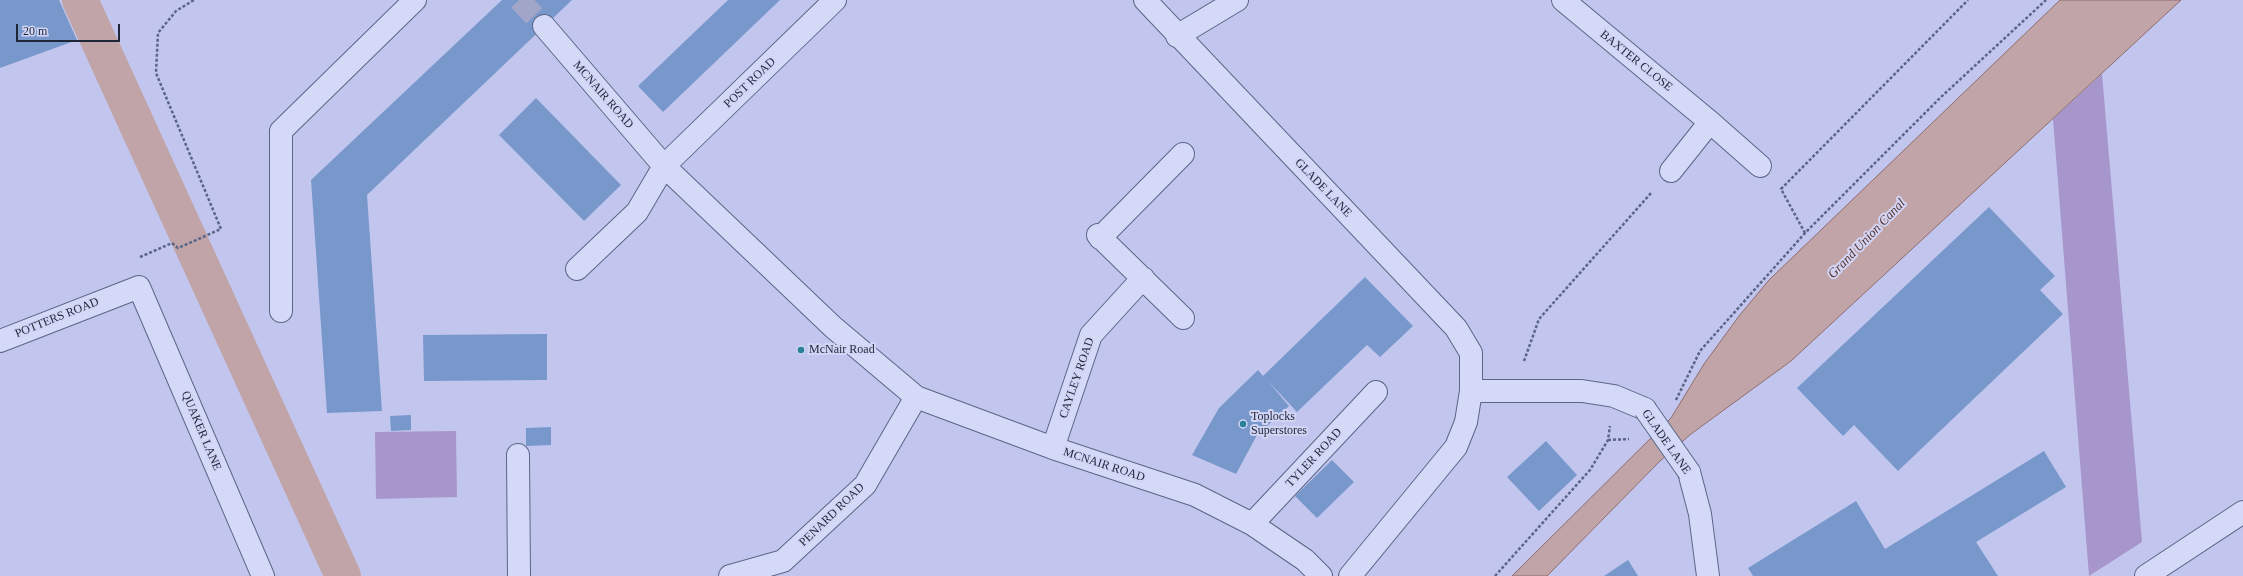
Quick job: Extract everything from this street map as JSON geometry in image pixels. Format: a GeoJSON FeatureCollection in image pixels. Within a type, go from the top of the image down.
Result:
{"type":"FeatureCollection","features":[{"type":"Feature","properties":{"kind":"street"},"geometry":{"type":"LineString","coordinates":[[281,311],[281,131],[415,0]]}},
{"type":"Feature","properties":{"kind":"street","name":"POST ROAD"},"geometry":{"type":"LineString","coordinates":[[577,269],[637,212],[664,166],[835,0]]}},
{"type":"Feature","properties":{"kind":"street","name":"GLADE LANE"},"geometry":{"type":"LineString","coordinates":[[1144,0],[1456,328],[1471,353],[1471,391],[1466,422],[1456,448],[1350,576]]}},
{"type":"Feature","properties":{"kind":"street"},"geometry":{"type":"LineString","coordinates":[[1177,36],[1237,0]]}},
{"type":"Feature","properties":{"kind":"street","name":"BAXTER CLOSE"},"geometry":{"type":"LineString","coordinates":[[1563,0],[1710,122],[1760,166]]}},
{"type":"Feature","properties":{"kind":"street","name":"MCNAIR ROAD"},"geometry":{"type":"LineString","coordinates":[[544,26],[664,166],[833,327],[916,397],[1053,448],[1196,495],[1252,524],[1305,560],[1321,576]]}},
{"type":"Feature","properties":{"kind":"street"},"geometry":{"type":"LineString","coordinates":[[1671,171],[1710,122]]}},
{"type":"Feature","properties":{"kind":"street"},"geometry":{"type":"LineString","coordinates":[[1183,154],[1099,236],[1183,318]]}},
{"type":"Feature","properties":{"kind":"street","name":"CAYLEY ROAD"},"geometry":{"type":"LineString","coordinates":[[1053,448],[1091,334],[1143,278]]}},
{"type":"Feature","properties":{"kind":"street","name":"POTTERS ROAD"},"geometry":{"type":"LineString","coordinates":[[0,341],[114,295],[138,287]]}},
{"type":"Feature","properties":{"kind":"street","name":"QUAKER LANE"},"geometry":{"type":"LineString","coordinates":[[138,287],[263,576]]}},
{"type":"Feature","properties":{"kind":"street","name":"GLADE LANE"},"geometry":{"type":"LineString","coordinates":[[1471,391],[1582,391],[1614,396],[1645,409],[1689,472],[1700,514],[1708,576]]}},
{"type":"Feature","properties":{"kind":"street","name":"TYLER ROAD"},"geometry":{"type":"LineString","coordinates":[[1252,524],[1376,392]]}},
{"type":"Feature","properties":{"kind":"street","name":"PENARD ROAD"},"geometry":{"type":"LineString","coordinates":[[730,576],[783,561],[865,485],[916,397]]}},
{"type":"Feature","properties":{"kind":"street"},"geometry":{"type":"LineString","coordinates":[[518,455],[519,576]]}},
{"type":"Feature","properties":{"kind":"street"},"geometry":{"type":"LineString","coordinates":[[2146,576],[2243,512]]}},
{"type":"Feature","properties":{"kind":"path"},"geometry":{"type":"LineString","coordinates":[[138,258],[172,243],[178,248],[221,229],[156,73],[158,33],[176,11],[194,0]]}},
{"type":"Feature","properties":{"kind":"path"},"geometry":{"type":"LineString","coordinates":[[1805,233],[1781,189],[1968,0]]}},
{"type":"Feature","properties":{"kind":"path"},"geometry":{"type":"LineString","coordinates":[[1673,406],[1700,351],[1805,233],[1940,98],[2046,0]]}},
{"type":"Feature","properties":{"kind":"path"},"geometry":{"type":"LineString","coordinates":[[1513,390],[1539,318],[1671,171]]}},
{"type":"Feature","properties":{"kind":"path"},"geometry":{"type":"LineString","coordinates":[[1495,576],[1590,470],[1608,440]]}},
{"type":"Feature","properties":{"kind":"shaded area"},"geometry":{"type":"Polygon","coordinates":[[[2102,74],[2142,542],[2089,576],[2053,119],[2102,74]]]}},
{"type":"Feature","properties":{"kind":"shaded area"},"geometry":{"type":"Polygon","coordinates":[[[456,431],[457,497],[376,499],[375,432],[456,431]]]}},
{"type":"Feature","properties":{"kind":"water","name":"Grand Union Canal"},"geometry":{"type":"Polygon","coordinates":[[[2060,0],[2181,0],[1791,361],[1691,434],[1660,461],[1547,576],[1512,576],[1671,418],[1704,364],[1739,316],[1769,280],[2060,0]]]}},
{"type":"Feature","properties":{"kind":"building"},"geometry":{"type":"Polygon","coordinates":[[[0,0],[59,0],[77,40],[0,68],[0,0]]]}},
{"type":"Feature","properties":{"kind":"building"},"geometry":{"type":"Polygon","coordinates":[[[502,0],[572,0],[367,195],[382,411],[327,413],[311,180],[502,0]]]}},
{"type":"Feature","properties":{"kind":"building"},"geometry":{"type":"Polygon","coordinates":[[[728,0],[780,0],[663,112],[638,86],[728,0]]]}},
{"type":"Feature","properties":{"kind":"building"},"geometry":{"type":"Polygon","coordinates":[[[536,98],[621,185],[584,221],[499,135],[536,98]]]}},
{"type":"Feature","properties":{"kind":"building"},"geometry":{"type":"Polygon","coordinates":[[[1989,207],[2055,276],[2040,290],[2063,314],[1898,471],[1854,425],[1843,436],[1797,388],[1989,207]]]}},
{"type":"Feature","properties":{"kind":"building"},"geometry":{"type":"Polygon","coordinates":[[[1365,277],[1413,326],[1380,357],[1367,345],[1297,412],[1267,380],[1289,406],[1257,435],[1236,474],[1192,455],[1219,408],[1258,370],[1263,376],[1365,277]]]}},
{"type":"Feature","properties":{"kind":"building"},"geometry":{"type":"Polygon","coordinates":[[[547,334],[547,380],[424,381],[423,335],[547,334]]]}},
{"type":"Feature","properties":{"kind":"building"},"geometry":{"type":"Polygon","coordinates":[[[411,415],[411,430],[391,431],[390,416],[411,415]]]}},
{"type":"Feature","properties":{"kind":"building"},"geometry":{"type":"Polygon","coordinates":[[[551,427],[551,445],[526,446],[526,428],[551,427]]]}},
{"type":"Feature","properties":{"kind":"building"},"geometry":{"type":"Polygon","coordinates":[[[1546,441],[1577,475],[1539,511],[1507,477],[1546,441]]]}},
{"type":"Feature","properties":{"kind":"building"},"geometry":{"type":"Polygon","coordinates":[[[2044,451],[2066,487],[1976,542],[1998,576],[1753,576],[1748,568],[1856,501],[1885,549],[2044,451]]]}},
{"type":"Feature","properties":{"kind":"building"},"geometry":{"type":"Polygon","coordinates":[[[1332,460],[1354,482],[1317,518],[1295,496],[1332,460]]]}},
{"type":"Feature","properties":{"kind":"building"},"geometry":{"type":"Polygon","coordinates":[[[1628,560],[1638,576],[1604,576],[1628,560]]]}},
{"type":"Feature","properties":{"kind":"waterway"},"geometry":{"type":"LineString","coordinates":[[80,0],[343,576]]}},
{"type":"Feature","properties":{"kind":"tunnel"},"geometry":{"type":"LineString","coordinates":[[519,0],[544,26]]}},
{"type":"Feature","properties":{"kind":"place","name":"McNair Road"},"geometry":{"type":"Point","coordinates":[801,350]}},
{"type":"Feature","properties":{"kind":"place","name":"Toplocks Superstores"},"geometry":{"type":"Point","coordinates":[1243,424]}}]}
